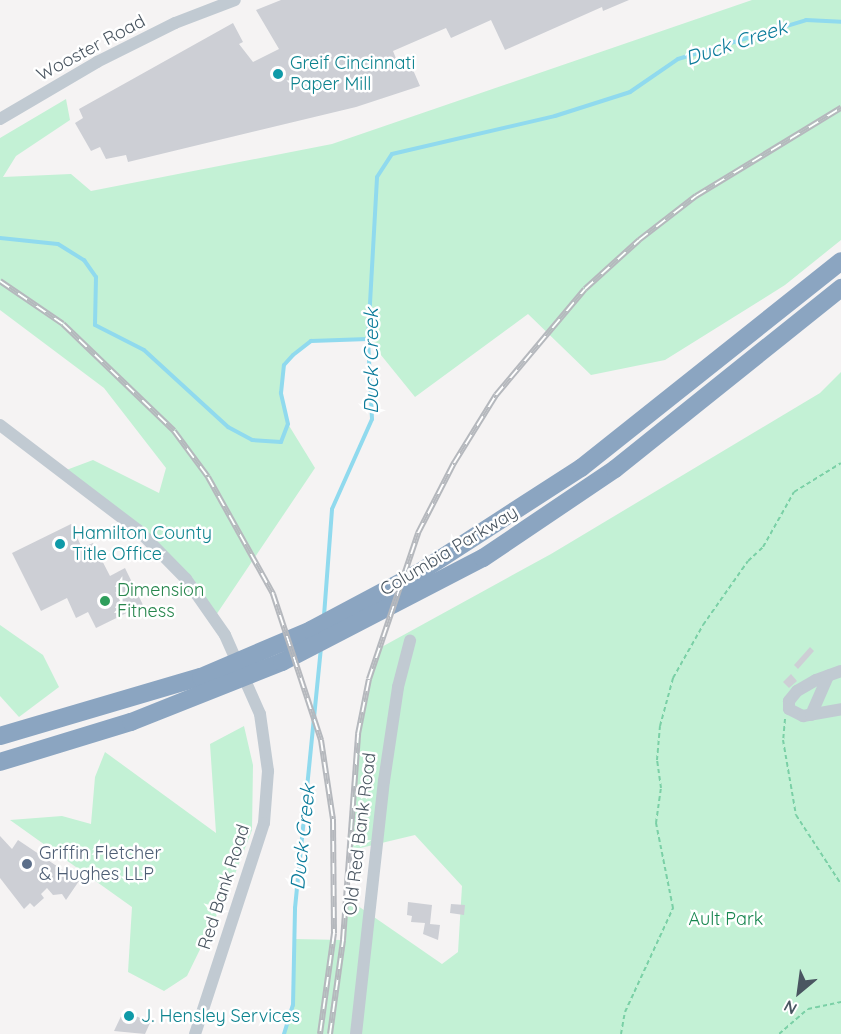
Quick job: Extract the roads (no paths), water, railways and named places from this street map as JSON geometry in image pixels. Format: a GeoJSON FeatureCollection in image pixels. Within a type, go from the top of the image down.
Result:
{"type":"FeatureCollection","features":[{"type":"Feature","properties":{"kind":"highway","name":"Columbia Parkway"},"geometry":{"type":"LineString","coordinates":[[424,580],[581,468],[841,261]]}},
{"type":"Feature","properties":{"kind":"highway","name":"Columbia Parkway"},"geometry":{"type":"LineString","coordinates":[[0,736],[206,684],[282,662],[424,580],[544,520],[615,469],[841,288]]}},
{"type":"Feature","properties":{"kind":"highway","name":"Columbia Parkway"},"geometry":{"type":"LineString","coordinates":[[0,762],[131,722],[206,684]]}},
{"type":"Feature","properties":{"kind":"street","name":"Wooster Road"},"geometry":{"type":"LineString","coordinates":[[0,119],[97,62],[175,23],[235,0]]}},
{"type":"Feature","properties":{"kind":"street","name":"Red Bank Road"},"geometry":{"type":"LineString","coordinates":[[0,424],[163,553],[225,635],[258,708],[268,771],[264,823],[195,1034]]}},
{"type":"Feature","properties":{"kind":"street","name":"Old Red Bank Road"},"geometry":{"type":"LineString","coordinates":[[356,1034],[376,889],[398,687],[410,641]]}},
{"type":"Feature","properties":{"kind":"street"},"geometry":{"type":"LineString","coordinates":[[841,671],[796,691],[789,701],[789,709],[795,715],[812,715],[841,709]]}},
{"type":"Feature","properties":{"kind":"street"},"geometry":{"type":"LineString","coordinates":[[812,715],[828,676]]}},
{"type":"Feature","properties":{"kind":"waterway","name":"Duck Creek"},"geometry":{"type":"LineString","coordinates":[[324,616],[332,509],[372,419],[368,339],[377,177],[392,154],[555,116],[630,92],[678,59],[806,20],[841,22]]}},
{"type":"Feature","properties":{"kind":"waterway"},"geometry":{"type":"LineString","coordinates":[[0,238],[58,244],[84,260],[96,277],[95,325],[144,350],[228,427],[252,440],[281,442],[288,424],[281,393],[284,365],[293,355],[311,341],[368,339]]}},
{"type":"Feature","properties":{"kind":"waterway","name":"Duck Creek"},"geometry":{"type":"LineString","coordinates":[[284,1034],[293,1005],[295,908],[321,648]]}},
{"type":"Feature","properties":{"kind":"railway"},"geometry":{"type":"LineString","coordinates":[[330,1034],[343,940],[358,734],[369,679],[418,533],[454,463],[496,395],[585,289],[639,240],[696,196],[841,108]]}},
{"type":"Feature","properties":{"kind":"railway"},"geometry":{"type":"LineString","coordinates":[[0,281],[63,324],[174,431],[208,477],[273,594],[321,740],[333,819],[334,933],[320,1034]]}},
{"type":"Feature","properties":{"kind":"place","name":"Greif Cincinnati Paper Mill"},"geometry":{"type":"Point","coordinates":[278,74]}},
{"type":"Feature","properties":{"kind":"place","name":"Hamilton County Title Office"},"geometry":{"type":"Point","coordinates":[60,544]}},
{"type":"Feature","properties":{"kind":"place","name":"Dimension Fitness"},"geometry":{"type":"Point","coordinates":[105,601]}},
{"type":"Feature","properties":{"kind":"place","name":"Griffin Fletcher & Hughes LLP"},"geometry":{"type":"Point","coordinates":[27,864]}},
{"type":"Feature","properties":{"kind":"place","name":"J. Hensley Services"},"geometry":{"type":"Point","coordinates":[129,1016]}},
{"type":"Feature","properties":{"kind":"park label","name":"Ault Park"},"geometry":{"type":"Point","coordinates":[726,919]}}]}
